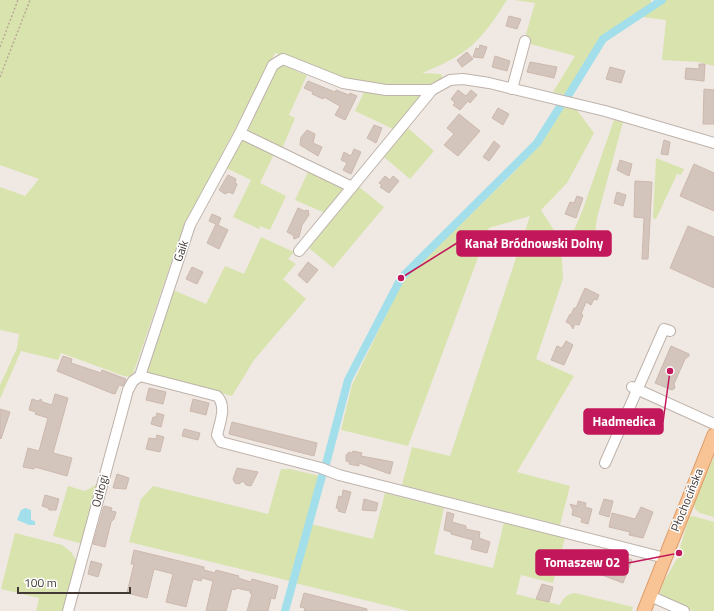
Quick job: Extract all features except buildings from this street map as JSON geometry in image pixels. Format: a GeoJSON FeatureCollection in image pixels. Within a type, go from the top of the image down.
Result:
{"type":"FeatureCollection","features":[{"type":"Feature","properties":{"kind":"main road","name":"Płochocińska"},"geometry":{"type":"LineString","coordinates":[[644,611],[714,435]]}},
{"type":"Feature","properties":{"kind":"street"},"geometry":{"type":"LineString","coordinates":[[512,89],[525,41]]}},
{"type":"Feature","properties":{"kind":"street","name":"Gaik"},"geometry":{"type":"LineString","coordinates":[[140,376],[190,225],[240,133],[273,65],[283,59],[343,83],[386,90],[432,90]]}},
{"type":"Feature","properties":{"kind":"street"},"geometry":{"type":"LineString","coordinates":[[300,251],[432,90],[450,80],[463,79],[512,89],[608,112],[714,143]]}},
{"type":"Feature","properties":{"kind":"street"},"geometry":{"type":"LineString","coordinates":[[240,133],[352,187]]}},
{"type":"Feature","properties":{"kind":"street"},"geometry":{"type":"LineString","coordinates":[[605,462],[634,388],[664,328],[670,331]]}},
{"type":"Feature","properties":{"kind":"street"},"geometry":{"type":"LineString","coordinates":[[140,376],[217,396],[221,400],[223,410],[218,435],[222,442],[321,468],[339,475],[665,558]]}},
{"type":"Feature","properties":{"kind":"street","name":"Odłogi"},"geometry":{"type":"LineString","coordinates":[[68,611],[128,390],[133,381],[140,376]]}},
{"type":"Feature","properties":{"kind":"street"},"geometry":{"type":"LineString","coordinates":[[634,388],[714,424]]}},
{"type":"Feature","properties":{"kind":"street"},"geometry":{"type":"LineString","coordinates":[[650,596],[684,611]]}},
{"type":"Feature","properties":{"kind":"path"},"geometry":{"type":"LineString","coordinates":[[0,47],[18,0]]}},
{"type":"Feature","properties":{"kind":"path"},"geometry":{"type":"LineString","coordinates":[[0,78],[30,0]]}},
{"type":"Feature","properties":{"kind":"green space"},"geometry":{"type":"Polygon","coordinates":[[[0,0],[507,0],[481,37],[472,45],[462,53],[422,73],[441,74],[443,78],[433,88],[393,88],[353,81],[275,53],[202,192],[172,260],[132,377],[124,376],[61,353],[58,360],[21,351],[0,399],[0,385],[17,348],[19,334],[0,330],[0,187],[25,196],[39,179],[0,165],[0,0]]]}},
{"type":"Feature","properties":{"kind":"green space"},"geometry":{"type":"Polygon","coordinates":[[[514,0],[651,0],[651,4],[657,0],[714,0],[714,66],[699,62],[662,60],[666,20],[642,17],[606,40],[570,98],[564,97],[564,95],[553,92],[575,56],[527,43],[526,34],[535,3],[514,0]]]}},
{"type":"Feature","properties":{"kind":"green space"},"geometry":{"type":"Polygon","coordinates":[[[285,63],[298,72],[307,75],[289,115],[295,118],[282,149],[244,130],[278,65],[285,63]]]}},
{"type":"Feature","properties":{"kind":"green space"},"geometry":{"type":"Polygon","coordinates":[[[365,90],[422,95],[395,130],[355,111],[365,90]]]}},
{"type":"Feature","properties":{"kind":"green space"},"geometry":{"type":"Polygon","coordinates":[[[564,107],[576,109],[594,133],[567,183],[541,210],[561,241],[563,279],[536,359],[574,376],[517,472],[570,486],[560,525],[402,485],[412,447],[450,456],[530,216],[489,228],[408,446],[341,430],[352,385],[403,280],[513,173],[541,143],[564,107]]]}},
{"type":"Feature","properties":{"kind":"green space"},"geometry":{"type":"Polygon","coordinates":[[[614,120],[623,122],[597,218],[593,249],[572,235],[583,209],[614,120]]]}},
{"type":"Feature","properties":{"kind":"green space"},"geometry":{"type":"Polygon","coordinates":[[[408,128],[434,151],[410,179],[384,157],[408,128]]]}},
{"type":"Feature","properties":{"kind":"green space"},"geometry":{"type":"Polygon","coordinates":[[[240,138],[274,154],[260,183],[286,196],[270,230],[260,226],[259,229],[233,217],[251,180],[224,167],[240,138]]]}},
{"type":"Feature","properties":{"kind":"green space"},"geometry":{"type":"Polygon","coordinates":[[[656,158],[684,169],[681,175],[677,174],[656,219],[653,218],[656,158]]]}},
{"type":"Feature","properties":{"kind":"green space"},"geometry":{"type":"Polygon","coordinates":[[[309,170],[346,188],[325,213],[295,200],[309,170]]]}},
{"type":"Feature","properties":{"kind":"green space"},"geometry":{"type":"Polygon","coordinates":[[[359,187],[384,207],[333,268],[309,248],[359,187]]]}},
{"type":"Feature","properties":{"kind":"green space"},"geometry":{"type":"Polygon","coordinates":[[[261,237],[294,252],[288,259],[296,264],[283,279],[306,299],[254,360],[232,396],[150,374],[147,370],[154,342],[171,289],[206,304],[225,266],[244,274],[261,237]]]}},
{"type":"Feature","properties":{"kind":"green space"},"geometry":{"type":"Polygon","coordinates":[[[714,457],[714,517],[700,513],[695,509],[694,502],[714,457]]]}},
{"type":"Feature","properties":{"kind":"green space"},"geometry":{"type":"Polygon","coordinates":[[[281,469],[290,469],[320,476],[290,581],[129,542],[141,499],[153,486],[268,514],[281,469]]]}},
{"type":"Feature","properties":{"kind":"green space"},"geometry":{"type":"Polygon","coordinates":[[[99,483],[83,544],[53,536],[68,486],[85,491],[99,483]]]}},
{"type":"Feature","properties":{"kind":"green space"},"geometry":{"type":"Polygon","coordinates":[[[385,493],[444,508],[434,554],[493,568],[504,522],[565,538],[553,583],[521,575],[516,594],[560,605],[562,600],[570,594],[575,593],[633,607],[632,611],[409,611],[295,583],[311,524],[373,539],[385,493]]]}},
{"type":"Feature","properties":{"kind":"green space"},"geometry":{"type":"Polygon","coordinates":[[[693,516],[714,522],[714,611],[692,611],[659,597],[663,583],[681,552],[679,551],[689,517],[693,516]]]}},
{"type":"Feature","properties":{"kind":"green space"},"geometry":{"type":"Polygon","coordinates":[[[15,533],[62,545],[71,552],[78,563],[65,611],[36,611],[39,598],[1,589],[15,533]]]}},
{"type":"Feature","properties":{"kind":"water"},"geometry":{"type":"Polygon","coordinates":[[[25,508],[31,510],[31,520],[35,521],[35,525],[29,525],[17,520],[21,510],[25,508]]]}},
{"type":"Feature","properties":{"kind":"waterway"},"geometry":{"type":"LineString","coordinates":[[568,96],[603,39],[662,0]]}},
{"type":"Feature","properties":{"kind":"waterway"},"geometry":{"type":"LineString","coordinates":[[326,464],[348,380],[401,278],[537,143],[561,105]]}},
{"type":"Feature","properties":{"kind":"waterway"},"geometry":{"type":"LineString","coordinates":[[285,611],[322,476]]}},
{"type":"Feature","properties":{"kind":"place","name":"Kanał Bródnowski Dolny"},"geometry":{"type":"Point","coordinates":[401,278]}},
{"type":"Feature","properties":{"kind":"place","name":"Hadmedica"},"geometry":{"type":"Point","coordinates":[670,371]}},
{"type":"Feature","properties":{"kind":"place","name":"Tomaszew 02"},"geometry":{"type":"Point","coordinates":[679,553]}}]}
